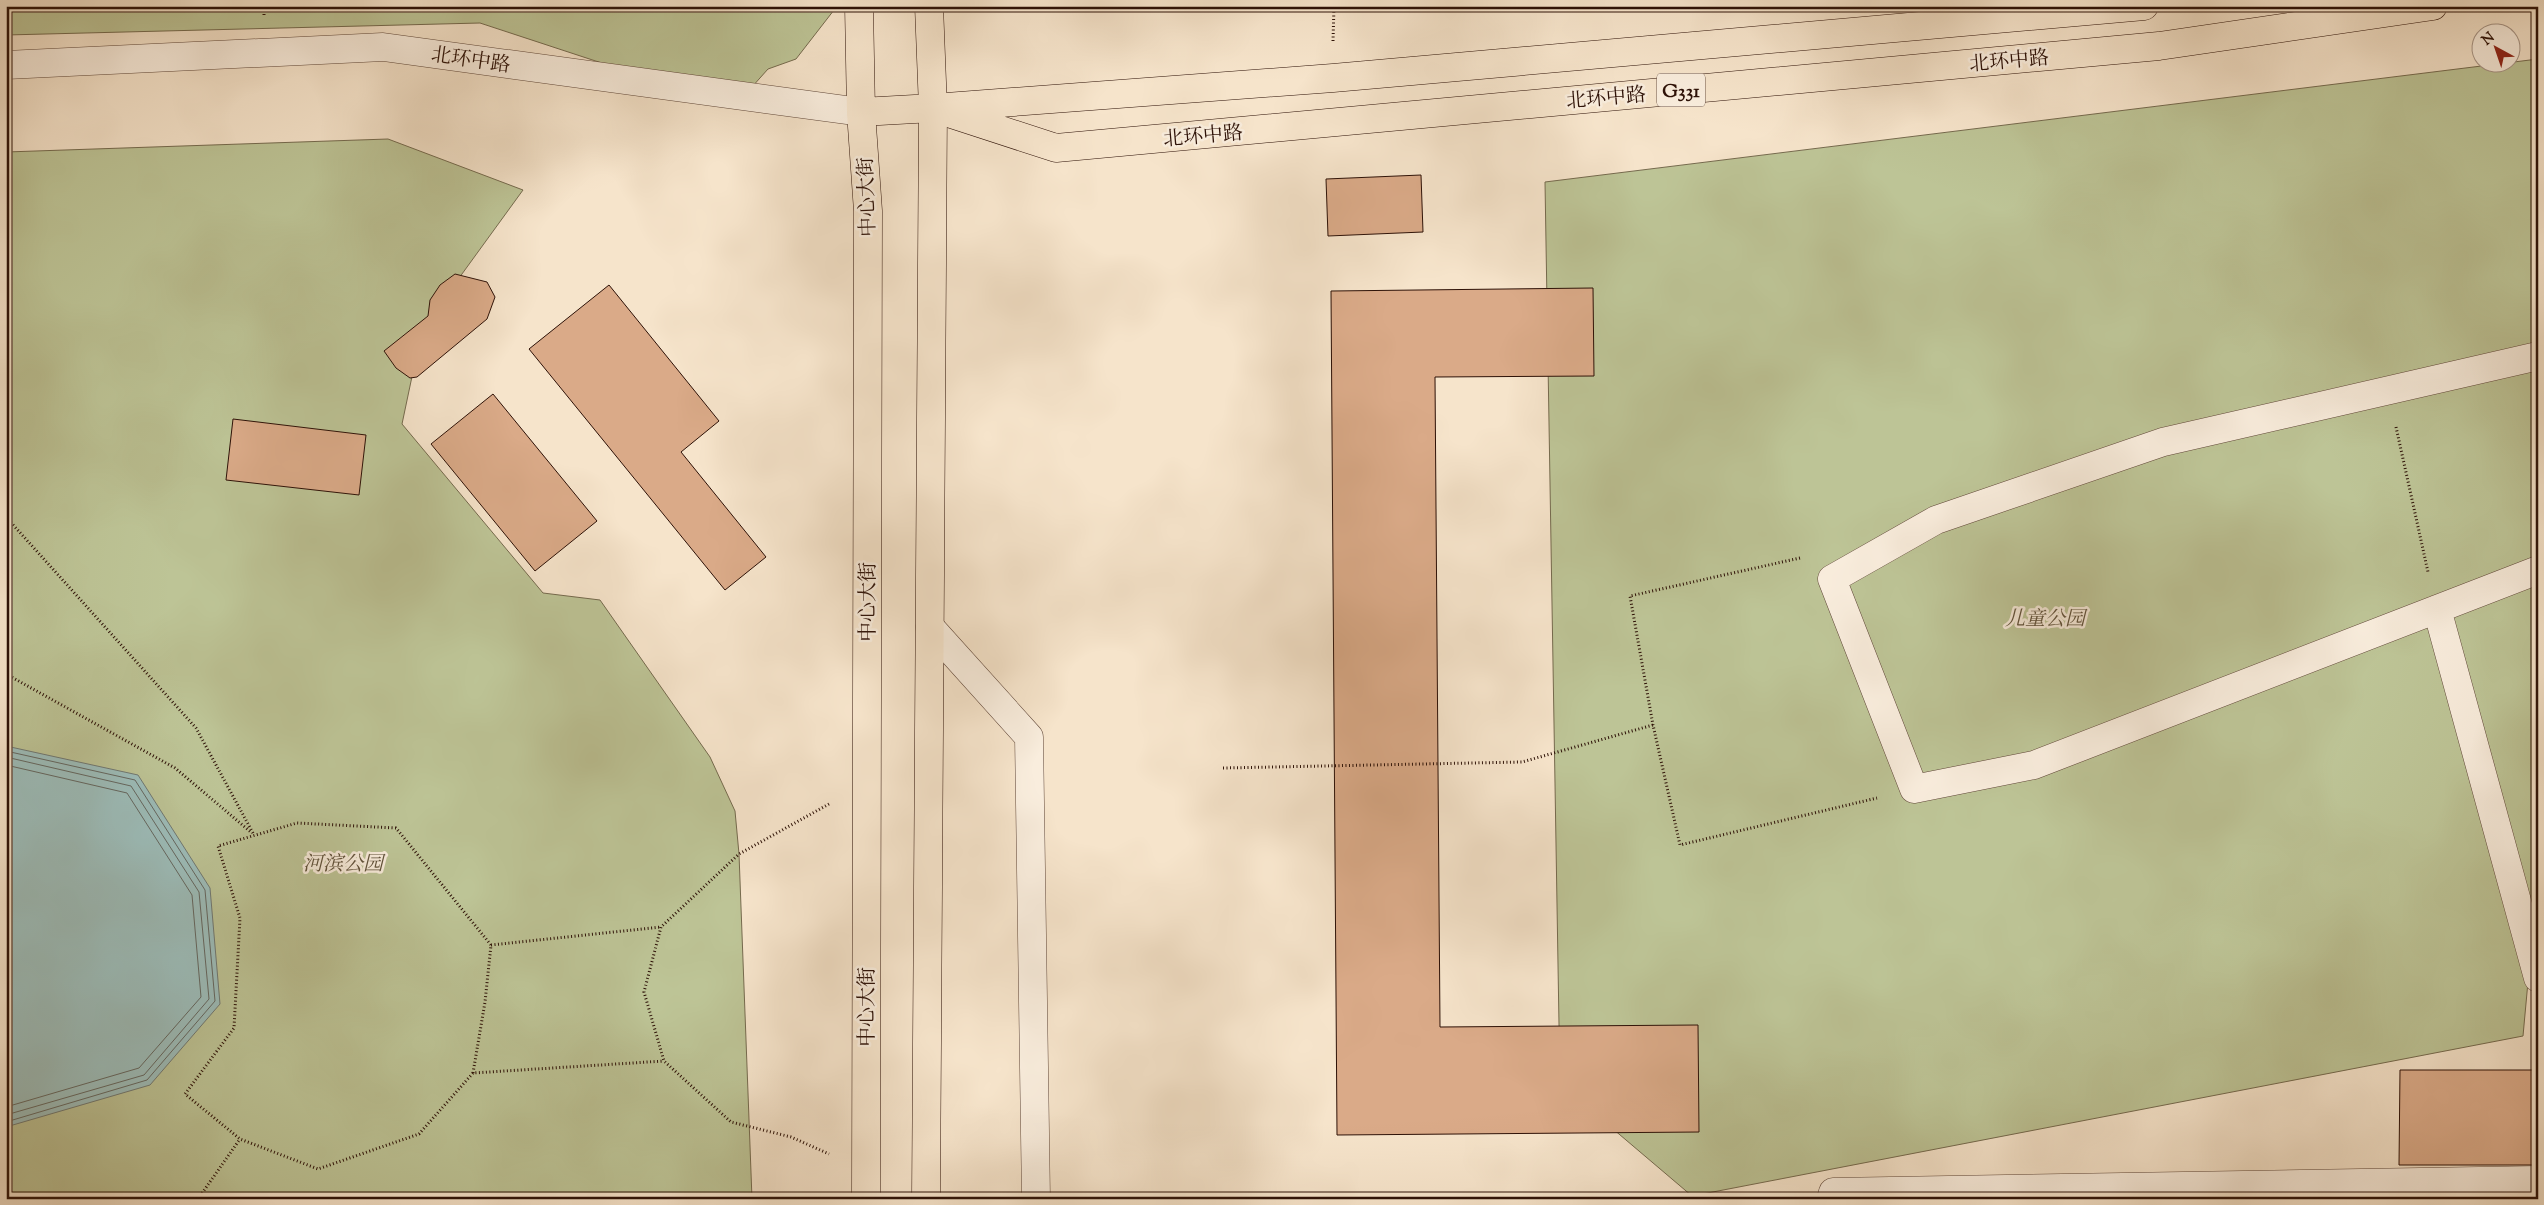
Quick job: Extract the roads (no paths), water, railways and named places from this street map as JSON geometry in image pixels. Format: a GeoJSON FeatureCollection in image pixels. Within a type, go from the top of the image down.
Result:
{"type":"FeatureCollection","features":[{"type":"Feature","properties":{"kind":"main road","name":"中心大街"},"geometry":{"type":"LineString","coordinates":[[859,6],[861,112],[868,211],[866,1199]]}},
{"type":"Feature","properties":{"kind":"main road"},"geometry":{"type":"LineString","coordinates":[[926,1199],[932,108],[929,6]]}},
{"type":"Feature","properties":{"kind":"main road","name":"北环中路"},"geometry":{"type":"LineString","coordinates":[[861,112],[1333,78],[2144,6]]}},
{"type":"Feature","properties":{"kind":"main road","name":"北环中路"},"geometry":{"type":"LineString","coordinates":[[932,108],[1056,148],[2159,46],[2406,12],[2433,6]]}},
{"type":"Feature","properties":{"kind":"street","name":"北环中路"},"geometry":{"type":"LineString","coordinates":[[6,65],[383,47],[861,112]]}},
{"type":"Feature","properties":{"kind":"street"},"geometry":{"type":"LineString","coordinates":[[2538,356],[2163,442],[1936,520],[1832,579],[1914,789],[2034,765],[2538,570]]}},
{"type":"Feature","properties":{"kind":"street"},"geometry":{"type":"LineString","coordinates":[[2436,609],[2538,978]]}},
{"type":"Feature","properties":{"kind":"street"},"geometry":{"type":"LineString","coordinates":[[930,627],[1030,737],[1036,1199]]}},
{"type":"Feature","properties":{"kind":"street"},"geometry":{"type":"LineString","coordinates":[[1831,1199],[1833,1192],[2538,1180]]}},
{"type":"Feature","properties":{"kind":"water"},"geometry":{"type":"Polygon","coordinates":[[[6,746],[138,775],[210,888],[220,1004],[150,1085],[6,1127],[6,746]]]}},
{"type":"Feature","properties":{"kind":"park label","name":"儿童公园"},"geometry":{"type":"Point","coordinates":[2045,618]}},
{"type":"Feature","properties":{"kind":"park label","name":"河滨公园"},"geometry":{"type":"Point","coordinates":[343,863]}}]}
